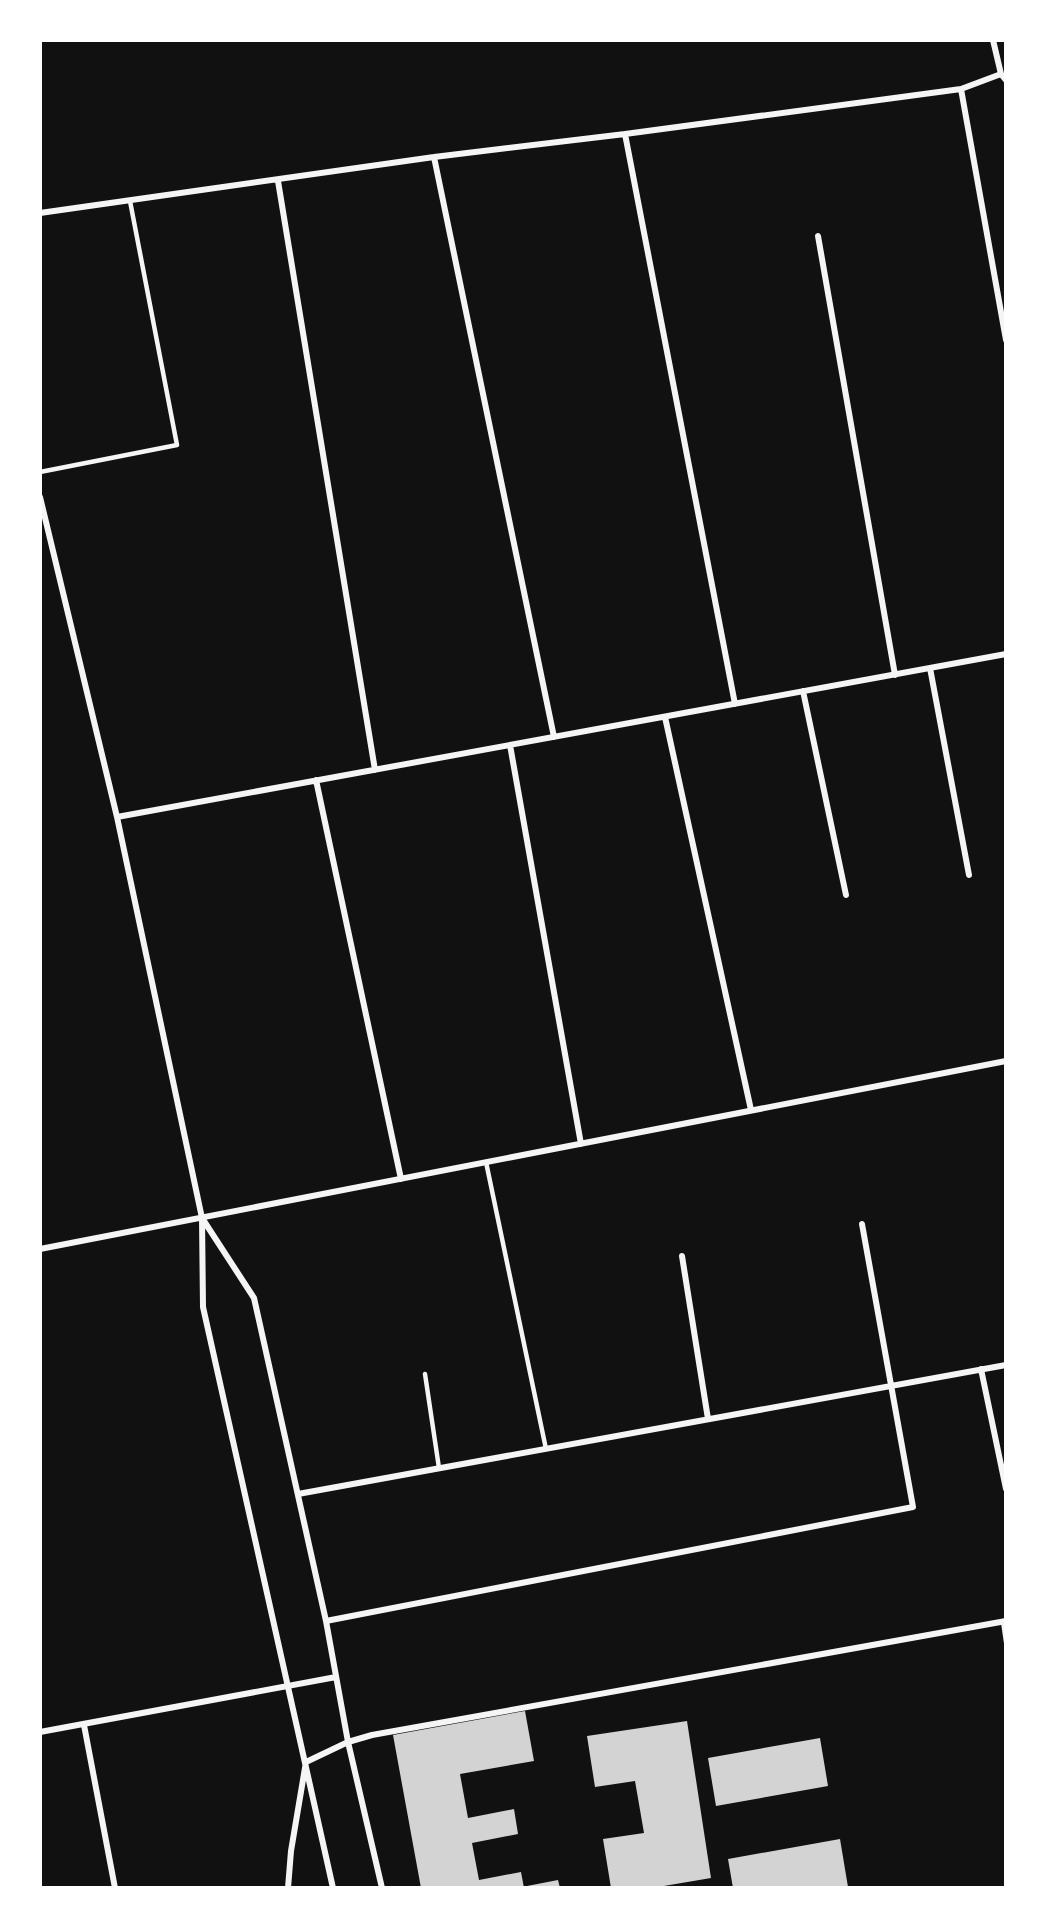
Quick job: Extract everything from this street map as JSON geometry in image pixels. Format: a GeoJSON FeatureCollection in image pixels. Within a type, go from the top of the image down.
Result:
{"type":"FeatureCollection","features":[{"type":"Feature","properties":{"kind":"street"},"geometry":{"type":"LineString","coordinates":[[40,213],[961,88],[1003,77],[993,40]]}},
{"type":"Feature","properties":{"kind":"street"},"geometry":{"type":"LineString","coordinates":[[961,88],[1005,340]]}},
{"type":"Feature","properties":{"kind":"street"},"geometry":{"type":"LineString","coordinates":[[625,134],[735,704]]}},
{"type":"Feature","properties":{"kind":"street"},"geometry":{"type":"LineString","coordinates":[[434,158],[554,737]]}},
{"type":"Feature","properties":{"kind":"street"},"geometry":{"type":"LineString","coordinates":[[278,181],[375,770]]}},
{"type":"Feature","properties":{"kind":"street"},"geometry":{"type":"LineString","coordinates":[[818,236],[895,675]]}},
{"type":"Feature","properties":{"kind":"street"},"geometry":{"type":"LineString","coordinates":[[40,497],[117,817],[202,1218],[203,1307],[333,1887]]}},
{"type":"Feature","properties":{"kind":"street"},"geometry":{"type":"LineString","coordinates":[[117,817],[1005,654]]}},
{"type":"Feature","properties":{"kind":"street"},"geometry":{"type":"LineString","coordinates":[[930,668],[969,875]]}},
{"type":"Feature","properties":{"kind":"street"},"geometry":{"type":"LineString","coordinates":[[803,691],[846,895]]}},
{"type":"Feature","properties":{"kind":"street"},"geometry":{"type":"LineString","coordinates":[[665,717],[752,1110]]}},
{"type":"Feature","properties":{"kind":"street"},"geometry":{"type":"LineString","coordinates":[[510,745],[581,1144]]}},
{"type":"Feature","properties":{"kind":"street"},"geometry":{"type":"LineString","coordinates":[[316,780],[401,1179]]}},
{"type":"Feature","properties":{"kind":"street"},"geometry":{"type":"LineString","coordinates":[[40,1249],[1005,1061]]}},
{"type":"Feature","properties":{"kind":"street"},"geometry":{"type":"LineString","coordinates":[[202,1218],[254,1298],[326,1621],[348,1742],[382,1887]]}},
{"type":"Feature","properties":{"kind":"street"},"geometry":{"type":"LineString","coordinates":[[326,1621],[913,1507],[862,1224]]}},
{"type":"Feature","properties":{"kind":"street"},"geometry":{"type":"LineString","coordinates":[[682,1256],[708,1419]]}},
{"type":"Feature","properties":{"kind":"street"},"geometry":{"type":"LineString","coordinates":[[298,1494],[1005,1365]]}},
{"type":"Feature","properties":{"kind":"street"},"geometry":{"type":"LineString","coordinates":[[981,1369],[1005,1489]]}},
{"type":"Feature","properties":{"kind":"street"},"geometry":{"type":"LineString","coordinates":[[306,1762],[348,1742],[372,1735],[1004,1621]]}},
{"type":"Feature","properties":{"kind":"street"},"geometry":{"type":"LineString","coordinates":[[40,1732],[336,1677]]}},
{"type":"Feature","properties":{"kind":"street"},"geometry":{"type":"LineString","coordinates":[[84,1725],[115,1887]]}},
{"type":"Feature","properties":{"kind":"street"},"geometry":{"type":"LineString","coordinates":[[288,1887],[291,1851],[306,1762]]}},
{"type":"Feature","properties":{"kind":"lane"},"geometry":{"type":"LineString","coordinates":[[40,472],[177,445],[130,201]]}},
{"type":"Feature","properties":{"kind":"lane"},"geometry":{"type":"LineString","coordinates":[[486,1162],[546,1449]]}},
{"type":"Feature","properties":{"kind":"lane"},"geometry":{"type":"LineString","coordinates":[[425,1374],[439,1468]]}},
{"type":"Feature","properties":{"kind":"lane"},"geometry":{"type":"LineString","coordinates":[[1004,1621],[1005,1642]]}},
{"type":"Feature","properties":{"kind":"building"},"geometry":{"type":"Polygon","coordinates":[[[525,1711],[534,1761],[460,1774],[468,1818],[514,1809],[518,1834],[472,1843],[479,1880],[521,1872],[524,1888],[421,1888],[393,1735],[525,1711]]]}},
{"type":"Feature","properties":{"kind":"building"},"geometry":{"type":"Polygon","coordinates":[[[687,1721],[711,1878],[652,1888],[611,1888],[603,1839],[644,1833],[635,1781],[595,1787],[587,1736],[687,1721]]]}},
{"type":"Feature","properties":{"kind":"building"},"geometry":{"type":"Polygon","coordinates":[[[820,1738],[828,1786],[716,1806],[708,1758],[820,1738]]]}},
{"type":"Feature","properties":{"kind":"building"},"geometry":{"type":"Polygon","coordinates":[[[840,1839],[848,1887],[733,1888],[728,1859],[840,1839]]]}},
{"type":"Feature","properties":{"kind":"building"},"geometry":{"type":"Polygon","coordinates":[[[558,1880],[560,1888],[527,1888],[527,1886],[558,1880]]]}}]}
